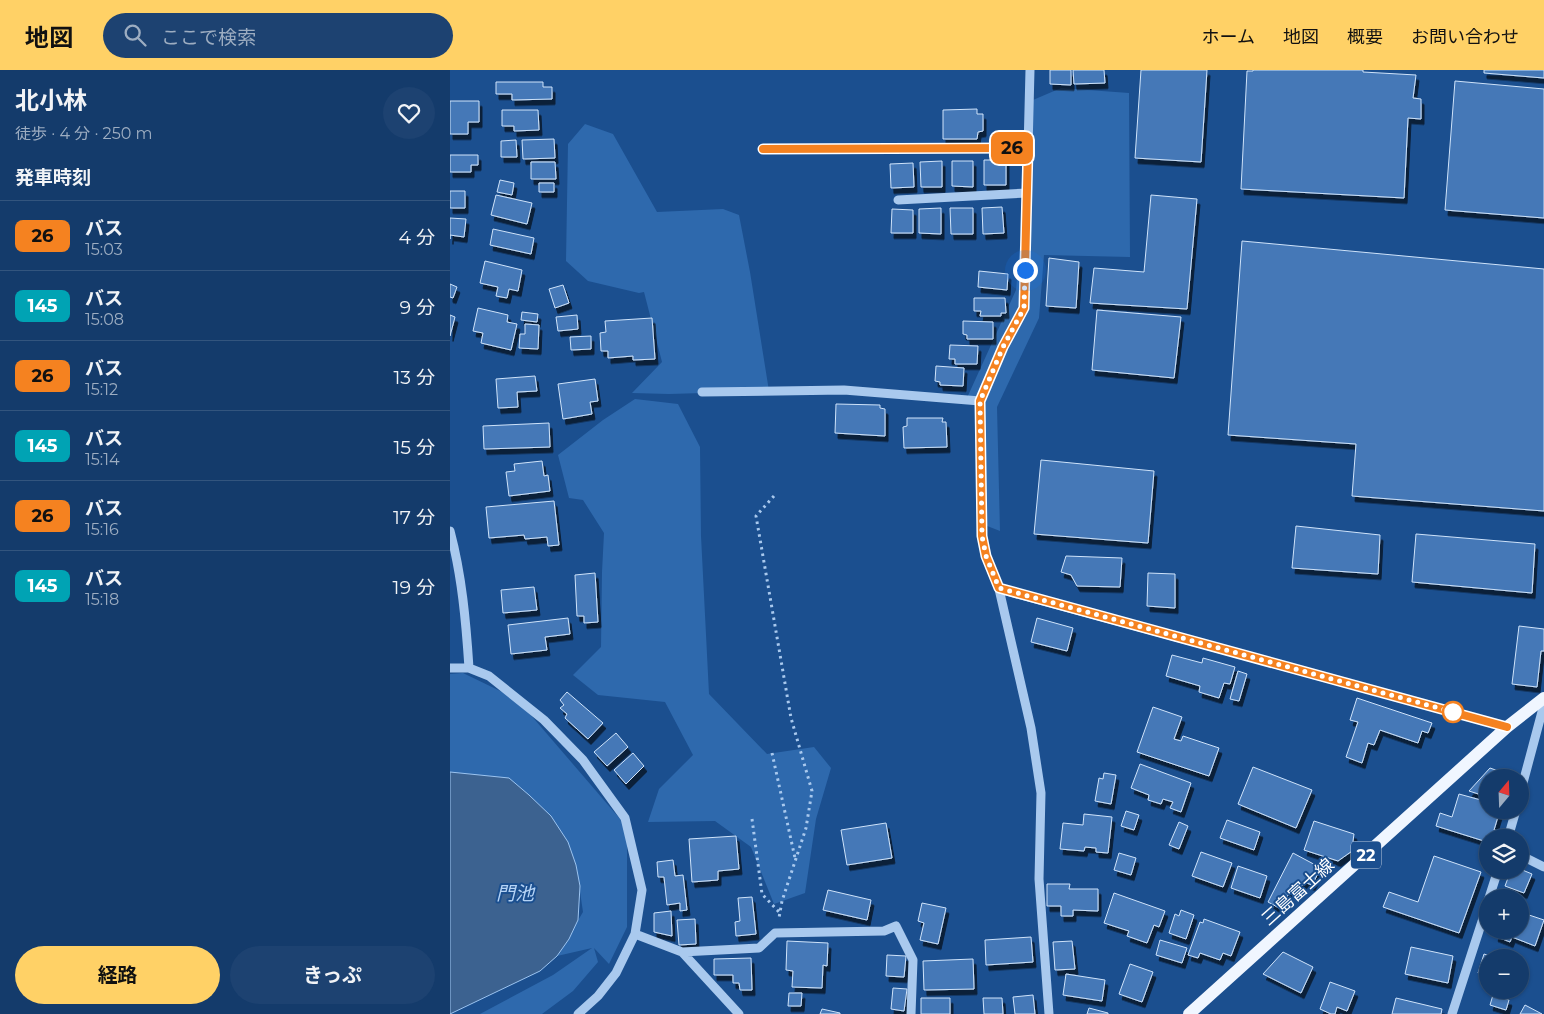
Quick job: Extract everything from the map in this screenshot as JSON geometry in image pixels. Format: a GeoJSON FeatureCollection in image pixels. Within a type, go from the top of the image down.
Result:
{"type":"FeatureCollection","features":[{"type":"Feature","properties":{"kind":"main road","name":"三島富士線"},"geometry":{"type":"LineString","coordinates":[[1189,1014],[1507,727],[1543,704]]}},
{"type":"Feature","properties":{"kind":"street"},"geometry":{"type":"LineString","coordinates":[[1030,70],[1024,308],[1003,347],[980,401],[982,536],[986,556],[999,588],[1032,728],[1041,793],[1039,879],[1049,1014]]}},
{"type":"Feature","properties":{"kind":"street"},"geometry":{"type":"LineString","coordinates":[[763,149],[1028,148]]}},
{"type":"Feature","properties":{"kind":"street"},"geometry":{"type":"LineString","coordinates":[[898,200],[1027,193]]}},
{"type":"Feature","properties":{"kind":"street"},"geometry":{"type":"LineString","coordinates":[[702,392],[844,390],[980,401]]}},
{"type":"Feature","properties":{"kind":"street"},"geometry":{"type":"LineString","coordinates":[[450,531],[458,559],[466,623],[469,668]]}},
{"type":"Feature","properties":{"kind":"street"},"geometry":{"type":"LineString","coordinates":[[999,588],[1507,727]]}},
{"type":"Feature","properties":{"kind":"street"},"geometry":{"type":"LineString","coordinates":[[450,668],[469,668],[489,676],[544,720],[582,760],[625,818],[642,890],[635,934],[616,973],[598,996],[578,1014]]}},
{"type":"Feature","properties":{"kind":"street"},"geometry":{"type":"LineString","coordinates":[[1526,769],[1543,704]]}},
{"type":"Feature","properties":{"kind":"street"},"geometry":{"type":"LineString","coordinates":[[1529,860],[1544,867]]}},
{"type":"Feature","properties":{"kind":"street"},"geometry":{"type":"LineString","coordinates":[[635,934],[682,952],[759,948],[775,933],[884,931],[896,926],[913,960],[911,1014]]}},
{"type":"Feature","properties":{"kind":"street"},"geometry":{"type":"LineString","coordinates":[[1452,1014],[1479,931]]}},
{"type":"Feature","properties":{"kind":"street"},"geometry":{"type":"LineString","coordinates":[[682,952],[739,1014]]}},
{"type":"Feature","properties":{"kind":"path"},"geometry":{"type":"LineString","coordinates":[[774,496],[756,516],[791,718],[812,791],[806,828],[775,933]]}},
{"type":"Feature","properties":{"kind":"path"},"geometry":{"type":"LineString","coordinates":[[772,753],[796,860]]}},
{"type":"Feature","properties":{"kind":"path"},"geometry":{"type":"LineString","coordinates":[[752,819],[762,894],[780,913]]}},
{"type":"Feature","properties":{"kind":"shaded area"},"geometry":{"type":"Polygon","coordinates":[[[1061,88],[1129,93],[1130,257],[1044,255],[1039,318],[997,407],[1000,531],[982,524],[980,401],[966,400],[1016,290],[1033,100],[1061,88]]]}},
{"type":"Feature","properties":{"kind":"shaded area"},"geometry":{"type":"Polygon","coordinates":[[[585,124],[613,134],[657,212],[723,209],[739,215],[769,391],[669,394],[632,393],[662,362],[644,292],[639,293],[588,281],[566,261],[568,144],[585,124]]]}},
{"type":"Feature","properties":{"kind":"shaded area"},"geometry":{"type":"Polygon","coordinates":[[[635,399],[678,404],[700,447],[701,536],[709,694],[767,754],[814,747],[831,768],[816,819],[805,893],[774,904],[751,847],[715,821],[648,822],[659,789],[693,755],[665,702],[598,695],[573,675],[601,647],[604,533],[583,500],[569,498],[558,455],[603,420],[635,399]]]}},
{"type":"Feature","properties":{"kind":"shaded area"},"geometry":{"type":"Polygon","coordinates":[[[463,673],[517,699],[627,827],[627,927],[609,964],[594,948],[598,962],[573,991],[542,1014],[480,1014],[553,975],[592,948],[557,956],[583,912],[576,865],[450,772],[450,674],[463,673]]]}},
{"type":"Feature","properties":{"kind":"water","name":"門池"},"geometry":{"type":"Polygon","coordinates":[[[450,772],[509,778],[529,795],[551,816],[568,842],[576,865],[580,886],[578,920],[569,939],[557,956],[540,971],[450,1014],[450,772]]]}},
{"type":"Feature","properties":{"kind":"building"},"geometry":{"type":"Polygon","coordinates":[[[1050,70],[1071,70],[1071,85],[1050,84],[1050,70]]]}},
{"type":"Feature","properties":{"kind":"building"},"geometry":{"type":"Polygon","coordinates":[[[1073,70],[1104,70],[1105,83],[1074,84],[1073,70]]]}},
{"type":"Feature","properties":{"kind":"building"},"geometry":{"type":"Polygon","coordinates":[[[1141,70],[1207,70],[1201,162],[1135,158],[1141,70]]]}},
{"type":"Feature","properties":{"kind":"building"},"geometry":{"type":"Polygon","coordinates":[[[1363,70],[1363,72],[1416,75],[1413,98],[1421,99],[1421,119],[1408,118],[1404,198],[1241,189],[1247,71],[1363,70]]]}},
{"type":"Feature","properties":{"kind":"building"},"geometry":{"type":"Polygon","coordinates":[[[1484,70],[1544,70],[1544,78],[1484,73],[1484,70]]]}},
{"type":"Feature","properties":{"kind":"building"},"geometry":{"type":"Polygon","coordinates":[[[1455,81],[1544,89],[1544,218],[1445,210],[1455,81]]]}},
{"type":"Feature","properties":{"kind":"building"},"geometry":{"type":"Polygon","coordinates":[[[496,82],[543,82],[543,87],[552,87],[552,99],[512,100],[512,94],[496,94],[496,82]]]}},
{"type":"Feature","properties":{"kind":"building"},"geometry":{"type":"Polygon","coordinates":[[[450,101],[479,101],[479,122],[468,122],[468,134],[450,134],[450,101]]]}},
{"type":"Feature","properties":{"kind":"building"},"geometry":{"type":"Polygon","coordinates":[[[977,109],[977,114],[983,114],[983,131],[978,132],[977,139],[943,139],[943,110],[977,109]]]}},
{"type":"Feature","properties":{"kind":"building"},"geometry":{"type":"Polygon","coordinates":[[[502,110],[538,110],[539,130],[514,131],[514,126],[502,126],[502,110]]]}},
{"type":"Feature","properties":{"kind":"building"},"geometry":{"type":"Polygon","coordinates":[[[554,139],[555,158],[523,159],[522,140],[554,139]]]}},
{"type":"Feature","properties":{"kind":"building"},"geometry":{"type":"Polygon","coordinates":[[[516,140],[517,157],[501,157],[501,141],[516,140]]]}},
{"type":"Feature","properties":{"kind":"building"},"geometry":{"type":"Polygon","coordinates":[[[450,155],[478,155],[478,165],[471,165],[471,172],[450,172],[450,155]]]}},
{"type":"Feature","properties":{"kind":"building"},"geometry":{"type":"Polygon","coordinates":[[[984,160],[1006,160],[1006,185],[984,185],[984,160]]]}},
{"type":"Feature","properties":{"kind":"building"},"geometry":{"type":"Polygon","coordinates":[[[942,161],[942,187],[921,187],[920,162],[942,161]]]}},
{"type":"Feature","properties":{"kind":"building"},"geometry":{"type":"Polygon","coordinates":[[[952,161],[973,161],[973,187],[952,186],[952,161]]]}},
{"type":"Feature","properties":{"kind":"building"},"geometry":{"type":"Polygon","coordinates":[[[531,162],[555,162],[556,179],[531,179],[531,162]]]}},
{"type":"Feature","properties":{"kind":"building"},"geometry":{"type":"Polygon","coordinates":[[[913,163],[914,187],[891,188],[890,164],[913,163]]]}},
{"type":"Feature","properties":{"kind":"building"},"geometry":{"type":"Polygon","coordinates":[[[500,180],[514,183],[512,195],[497,192],[500,180]]]}},
{"type":"Feature","properties":{"kind":"building"},"geometry":{"type":"Polygon","coordinates":[[[539,183],[554,183],[554,192],[539,192],[539,183]]]}},
{"type":"Feature","properties":{"kind":"building"},"geometry":{"type":"Polygon","coordinates":[[[450,191],[465,191],[465,208],[450,208],[450,191]]]}},
{"type":"Feature","properties":{"kind":"building"},"geometry":{"type":"Polygon","coordinates":[[[496,195],[532,203],[527,224],[491,215],[496,195]]]}},
{"type":"Feature","properties":{"kind":"building"},"geometry":{"type":"Polygon","coordinates":[[[1151,195],[1197,199],[1187,309],[1090,303],[1094,268],[1144,272],[1151,195]]]}},
{"type":"Feature","properties":{"kind":"building"},"geometry":{"type":"Polygon","coordinates":[[[1002,207],[1004,233],[983,234],[982,208],[1002,207]]]}},
{"type":"Feature","properties":{"kind":"building"},"geometry":{"type":"Polygon","coordinates":[[[941,208],[941,234],[919,233],[919,209],[941,208]]]}},
{"type":"Feature","properties":{"kind":"building"},"geometry":{"type":"Polygon","coordinates":[[[950,208],[973,208],[973,234],[951,234],[950,208]]]}},
{"type":"Feature","properties":{"kind":"building"},"geometry":{"type":"Polygon","coordinates":[[[892,209],[913,210],[913,233],[891,233],[892,209]]]}},
{"type":"Feature","properties":{"kind":"building"},"geometry":{"type":"Polygon","coordinates":[[[450,218],[466,219],[464,237],[450,235],[450,218]]]}},
{"type":"Feature","properties":{"kind":"building"},"geometry":{"type":"Polygon","coordinates":[[[493,229],[534,238],[531,254],[490,245],[493,229]]]}},
{"type":"Feature","properties":{"kind":"building"},"geometry":{"type":"Polygon","coordinates":[[[1242,241],[1544,269],[1544,511],[1352,496],[1356,444],[1228,435],[1242,241]]]}},
{"type":"Feature","properties":{"kind":"building"},"geometry":{"type":"Polygon","coordinates":[[[1049,258],[1079,262],[1076,308],[1046,306],[1049,258]]]}},
{"type":"Feature","properties":{"kind":"building"},"geometry":{"type":"Polygon","coordinates":[[[485,261],[522,270],[518,291],[509,289],[507,298],[496,296],[498,287],[480,283],[485,261]]]}},
{"type":"Feature","properties":{"kind":"building"},"geometry":{"type":"Polygon","coordinates":[[[979,271],[1008,274],[1007,290],[978,287],[979,271]]]}},
{"type":"Feature","properties":{"kind":"building"},"geometry":{"type":"Polygon","coordinates":[[[450,284],[457,287],[453,298],[450,297],[450,284]]]}},
{"type":"Feature","properties":{"kind":"building"},"geometry":{"type":"Polygon","coordinates":[[[563,285],[569,303],[555,308],[549,289],[563,285]]]}},
{"type":"Feature","properties":{"kind":"building"},"geometry":{"type":"Polygon","coordinates":[[[974,298],[1005,298],[1006,313],[1001,313],[1001,316],[980,316],[981,311],[974,311],[974,298]]]}},
{"type":"Feature","properties":{"kind":"building"},"geometry":{"type":"Polygon","coordinates":[[[478,308],[508,315],[507,322],[517,324],[511,350],[481,343],[483,333],[473,331],[478,308]]]}},
{"type":"Feature","properties":{"kind":"building"},"geometry":{"type":"Polygon","coordinates":[[[1097,310],[1181,317],[1174,378],[1092,370],[1097,310]]]}},
{"type":"Feature","properties":{"kind":"building"},"geometry":{"type":"Polygon","coordinates":[[[522,312],[538,314],[537,322],[521,320],[522,312]]]}},
{"type":"Feature","properties":{"kind":"building"},"geometry":{"type":"Polygon","coordinates":[[[450,315],[455,317],[450,336],[450,315]]]}},
{"type":"Feature","properties":{"kind":"building"},"geometry":{"type":"Polygon","coordinates":[[[577,315],[578,329],[558,331],[556,317],[577,315]]]}},
{"type":"Feature","properties":{"kind":"building"},"geometry":{"type":"Polygon","coordinates":[[[652,318],[655,359],[633,360],[633,356],[608,358],[608,351],[601,351],[600,333],[606,332],[605,321],[652,318]]]}},
{"type":"Feature","properties":{"kind":"building"},"geometry":{"type":"Polygon","coordinates":[[[963,321],[993,322],[993,339],[967,339],[967,335],[963,334],[963,321]]]}},
{"type":"Feature","properties":{"kind":"building"},"geometry":{"type":"Polygon","coordinates":[[[525,324],[539,325],[538,349],[519,348],[520,334],[525,334],[525,324]]]}},
{"type":"Feature","properties":{"kind":"building"},"geometry":{"type":"Polygon","coordinates":[[[591,336],[591,349],[571,350],[570,337],[591,336]]]}},
{"type":"Feature","properties":{"kind":"building"},"geometry":{"type":"Polygon","coordinates":[[[950,345],[978,346],[977,364],[955,364],[955,359],[949,359],[950,345]]]}},
{"type":"Feature","properties":{"kind":"building"},"geometry":{"type":"Polygon","coordinates":[[[936,366],[964,368],[963,386],[940,385],[940,382],[935,381],[936,366]]]}},
{"type":"Feature","properties":{"kind":"building"},"geometry":{"type":"Polygon","coordinates":[[[535,376],[537,391],[517,392],[518,407],[498,408],[496,379],[535,376]]]}},
{"type":"Feature","properties":{"kind":"building"},"geometry":{"type":"Polygon","coordinates":[[[595,379],[598,401],[590,402],[592,414],[563,419],[558,384],[595,379]]]}},
{"type":"Feature","properties":{"kind":"building"},"geometry":{"type":"Polygon","coordinates":[[[836,404],[880,405],[880,408],[885,409],[885,436],[835,433],[836,404]]]}},
{"type":"Feature","properties":{"kind":"building"},"geometry":{"type":"Polygon","coordinates":[[[907,418],[943,418],[942,422],[946,422],[947,447],[904,448],[903,427],[907,426],[907,418]]]}},
{"type":"Feature","properties":{"kind":"building"},"geometry":{"type":"Polygon","coordinates":[[[549,423],[550,447],[484,449],[483,426],[549,423]]]}},
{"type":"Feature","properties":{"kind":"building"},"geometry":{"type":"Polygon","coordinates":[[[1041,460],[1154,471],[1148,543],[1034,534],[1041,460]]]}},
{"type":"Feature","properties":{"kind":"building"},"geometry":{"type":"Polygon","coordinates":[[[542,461],[544,476],[548,475],[550,491],[509,496],[506,472],[515,471],[514,464],[542,461]]]}},
{"type":"Feature","properties":{"kind":"building"},"geometry":{"type":"Polygon","coordinates":[[[554,501],[559,545],[548,546],[547,537],[525,539],[524,535],[489,538],[486,507],[554,501]]]}},
{"type":"Feature","properties":{"kind":"building"},"geometry":{"type":"Polygon","coordinates":[[[1296,526],[1380,535],[1378,574],[1292,568],[1296,526]]]}},
{"type":"Feature","properties":{"kind":"building"},"geometry":{"type":"Polygon","coordinates":[[[1416,534],[1535,544],[1532,593],[1412,582],[1416,534]]]}},
{"type":"Feature","properties":{"kind":"building"},"geometry":{"type":"Polygon","coordinates":[[[1066,556],[1122,558],[1120,587],[1077,586],[1071,575],[1061,572],[1066,556]]]}},
{"type":"Feature","properties":{"kind":"building"},"geometry":{"type":"Polygon","coordinates":[[[595,573],[598,622],[584,623],[584,616],[577,616],[575,575],[595,573]]]}},
{"type":"Feature","properties":{"kind":"building"},"geometry":{"type":"Polygon","coordinates":[[[1148,573],[1175,574],[1175,608],[1147,606],[1148,573]]]}},
{"type":"Feature","properties":{"kind":"building"},"geometry":{"type":"Polygon","coordinates":[[[534,587],[537,610],[503,613],[501,590],[534,587]]]}},
{"type":"Feature","properties":{"kind":"building"},"geometry":{"type":"Polygon","coordinates":[[[568,618],[570,634],[545,637],[547,650],[511,654],[508,625],[568,618]]]}},
{"type":"Feature","properties":{"kind":"building"},"geometry":{"type":"Polygon","coordinates":[[[1037,618],[1073,628],[1067,651],[1031,642],[1037,618]]]}},
{"type":"Feature","properties":{"kind":"building"},"geometry":{"type":"Polygon","coordinates":[[[1519,626],[1544,629],[1544,651],[1541,651],[1537,687],[1512,684],[1519,626]]]}},
{"type":"Feature","properties":{"kind":"building"},"geometry":{"type":"Polygon","coordinates":[[[1172,655],[1202,663],[1203,658],[1235,667],[1230,684],[1224,683],[1219,698],[1199,692],[1200,686],[1166,676],[1172,655]]]}},
{"type":"Feature","properties":{"kind":"building"},"geometry":{"type":"Polygon","coordinates":[[[1238,671],[1247,674],[1239,701],[1230,699],[1238,671]]]}},
{"type":"Feature","properties":{"kind":"building"},"geometry":{"type":"Polygon","coordinates":[[[567,692],[603,723],[588,739],[565,718],[567,714],[560,708],[564,705],[560,700],[567,692]]]}},
{"type":"Feature","properties":{"kind":"building"},"geometry":{"type":"Polygon","coordinates":[[[1357,698],[1432,723],[1428,733],[1422,731],[1418,743],[1380,730],[1374,745],[1368,743],[1362,763],[1346,757],[1358,722],[1350,720],[1357,698]]]}},
{"type":"Feature","properties":{"kind":"building"},"geometry":{"type":"Polygon","coordinates":[[[1153,707],[1182,717],[1174,739],[1181,741],[1183,736],[1219,748],[1209,776],[1137,752],[1153,707]]]}},
{"type":"Feature","properties":{"kind":"building"},"geometry":{"type":"Polygon","coordinates":[[[616,733],[628,747],[607,766],[594,752],[616,733]]]}},
{"type":"Feature","properties":{"kind":"building"},"geometry":{"type":"Polygon","coordinates":[[[633,753],[644,766],[626,784],[614,770],[633,753]]]}},
{"type":"Feature","properties":{"kind":"building"},"geometry":{"type":"Polygon","coordinates":[[[1140,764],[1191,783],[1181,812],[1170,808],[1173,802],[1163,799],[1161,804],[1148,800],[1149,795],[1131,788],[1140,764]]]}},
{"type":"Feature","properties":{"kind":"building"},"geometry":{"type":"Polygon","coordinates":[[[1253,767],[1312,790],[1296,828],[1238,804],[1253,767]]]}},
{"type":"Feature","properties":{"kind":"building"},"geometry":{"type":"Polygon","coordinates":[[[1104,773],[1116,775],[1111,804],[1095,801],[1099,778],[1103,779],[1104,773]]]}},
{"type":"Feature","properties":{"kind":"building"},"geometry":{"type":"Polygon","coordinates":[[[1479,780],[1479,794],[1469,791],[1479,780]]]}},
{"type":"Feature","properties":{"kind":"building"},"geometry":{"type":"Polygon","coordinates":[[[1459,794],[1479,800],[1479,819],[1497,819],[1494,829],[1479,829],[1479,839],[1436,826],[1440,813],[1452,817],[1459,794]]]}},
{"type":"Feature","properties":{"kind":"building"},"geometry":{"type":"Polygon","coordinates":[[[1126,811],[1139,815],[1134,830],[1121,826],[1126,811]]]}},
{"type":"Feature","properties":{"kind":"building"},"geometry":{"type":"Polygon","coordinates":[[[1084,814],[1112,817],[1108,853],[1096,852],[1096,848],[1085,847],[1084,851],[1060,849],[1063,823],[1083,825],[1084,814]]]}},
{"type":"Feature","properties":{"kind":"building"},"geometry":{"type":"Polygon","coordinates":[[[1227,820],[1260,832],[1254,850],[1220,838],[1227,820]]]}},
{"type":"Feature","properties":{"kind":"building"},"geometry":{"type":"Polygon","coordinates":[[[1314,821],[1354,834],[1355,849],[1338,861],[1304,850],[1314,821]]]}},
{"type":"Feature","properties":{"kind":"building"},"geometry":{"type":"Polygon","coordinates":[[[1179,822],[1188,826],[1179,849],[1169,845],[1179,822]]]}},
{"type":"Feature","properties":{"kind":"building"},"geometry":{"type":"Polygon","coordinates":[[[886,823],[892,858],[847,865],[841,830],[886,823]]]}},
{"type":"Feature","properties":{"kind":"building"},"geometry":{"type":"Polygon","coordinates":[[[736,836],[739,869],[718,871],[718,880],[692,882],[689,839],[736,836]]]}},
{"type":"Feature","properties":{"kind":"building"},"geometry":{"type":"Polygon","coordinates":[[[1201,852],[1232,863],[1223,887],[1192,876],[1201,852]]]}},
{"type":"Feature","properties":{"kind":"building"},"geometry":{"type":"Polygon","coordinates":[[[1119,853],[1136,858],[1131,875],[1114,870],[1119,853]]]}},
{"type":"Feature","properties":{"kind":"building"},"geometry":{"type":"Polygon","coordinates":[[[1293,853],[1321,868],[1312,885],[1304,882],[1301,887],[1294,883],[1281,909],[1268,902],[1293,853]]]}},
{"type":"Feature","properties":{"kind":"building"},"geometry":{"type":"Polygon","coordinates":[[[1434,856],[1479,871],[1479,878],[1459,933],[1383,907],[1389,892],[1418,902],[1434,856]]]}},
{"type":"Feature","properties":{"kind":"building"},"geometry":{"type":"Polygon","coordinates":[[[673,860],[675,876],[683,875],[687,910],[680,911],[680,903],[667,905],[664,877],[658,877],[657,862],[673,860]]]}},
{"type":"Feature","properties":{"kind":"building"},"geometry":{"type":"Polygon","coordinates":[[[1238,866],[1267,876],[1260,898],[1231,888],[1238,866]]]}},
{"type":"Feature","properties":{"kind":"building"},"geometry":{"type":"Polygon","coordinates":[[[1529,873],[1532,874],[1526,889],[1513,889],[1505,886],[1508,879],[1529,879],[1529,873]]]}},
{"type":"Feature","properties":{"kind":"building"},"geometry":{"type":"Polygon","coordinates":[[[1047,884],[1070,884],[1069,889],[1098,889],[1098,911],[1073,910],[1073,916],[1061,916],[1061,906],[1047,906],[1047,884]]]}},
{"type":"Feature","properties":{"kind":"building"},"geometry":{"type":"Polygon","coordinates":[[[828,890],[871,900],[867,920],[823,910],[828,890]]]}},
{"type":"Feature","properties":{"kind":"building"},"geometry":{"type":"Polygon","coordinates":[[[1114,893],[1165,911],[1159,927],[1154,925],[1147,943],[1127,936],[1129,931],[1104,923],[1114,893]]]}},
{"type":"Feature","properties":{"kind":"building"},"geometry":{"type":"Polygon","coordinates":[[[752,897],[756,934],[736,936],[735,922],[740,921],[738,898],[752,897]]]}},
{"type":"Feature","properties":{"kind":"building"},"geometry":{"type":"Polygon","coordinates":[[[922,903],[946,908],[938,944],[920,940],[924,923],[918,921],[922,903]]]}},
{"type":"Feature","properties":{"kind":"building"},"geometry":{"type":"Polygon","coordinates":[[[1181,910],[1194,915],[1186,939],[1169,933],[1175,914],[1179,916],[1181,910]]]}},
{"type":"Feature","properties":{"kind":"building"},"geometry":{"type":"Polygon","coordinates":[[[671,911],[672,936],[654,932],[654,913],[671,911]]]}},
{"type":"Feature","properties":{"kind":"building"},"geometry":{"type":"Polygon","coordinates":[[[1529,915],[1544,920],[1535,946],[1517,939],[1529,939],[1529,915]]]}},
{"type":"Feature","properties":{"kind":"building"},"geometry":{"type":"Polygon","coordinates":[[[695,919],[696,944],[679,945],[677,920],[695,919]]]}},
{"type":"Feature","properties":{"kind":"building"},"geometry":{"type":"Polygon","coordinates":[[[1204,919],[1240,932],[1231,956],[1223,953],[1220,960],[1200,953],[1198,958],[1188,955],[1200,922],[1203,923],[1204,919]]]}},
{"type":"Feature","properties":{"kind":"building"},"geometry":{"type":"Polygon","coordinates":[[[1031,937],[1033,962],[986,965],[985,940],[1031,937]]]}},
{"type":"Feature","properties":{"kind":"building"},"geometry":{"type":"Polygon","coordinates":[[[1160,940],[1187,948],[1182,963],[1156,955],[1160,940]]]}},
{"type":"Feature","properties":{"kind":"building"},"geometry":{"type":"Polygon","coordinates":[[[787,941],[828,943],[827,966],[823,965],[822,988],[792,987],[793,971],[786,970],[787,941]]]}},
{"type":"Feature","properties":{"kind":"building"},"geometry":{"type":"Polygon","coordinates":[[[1072,941],[1075,969],[1055,970],[1053,942],[1072,941]]]}},
{"type":"Feature","properties":{"kind":"building"},"geometry":{"type":"Polygon","coordinates":[[[1411,947],[1453,956],[1448,983],[1405,974],[1411,947]]]}},
{"type":"Feature","properties":{"kind":"building"},"geometry":{"type":"Polygon","coordinates":[[[1283,952],[1313,967],[1301,993],[1263,974],[1283,952]]]}},
{"type":"Feature","properties":{"kind":"building"},"geometry":{"type":"Polygon","coordinates":[[[887,955],[906,956],[904,977],[886,976],[887,955]]]}},
{"type":"Feature","properties":{"kind":"building"},"geometry":{"type":"Polygon","coordinates":[[[751,958],[752,990],[740,990],[739,983],[733,983],[733,975],[714,975],[714,959],[751,958]]]}},
{"type":"Feature","properties":{"kind":"building"},"geometry":{"type":"Polygon","coordinates":[[[973,959],[974,989],[924,990],[923,961],[973,959]]]}},
{"type":"Feature","properties":{"kind":"building"},"geometry":{"type":"Polygon","coordinates":[[[1130,964],[1153,972],[1142,1002],[1119,994],[1130,964]]]}},
{"type":"Feature","properties":{"kind":"building"},"geometry":{"type":"Polygon","coordinates":[[[1066,974],[1105,980],[1102,1001],[1063,995],[1066,974]]]}},
{"type":"Feature","properties":{"kind":"building"},"geometry":{"type":"Polygon","coordinates":[[[1330,982],[1355,991],[1347,1011],[1337,1007],[1335,1014],[1331,1014],[1320,1009],[1330,982]]]}},
{"type":"Feature","properties":{"kind":"building"},"geometry":{"type":"Polygon","coordinates":[[[893,988],[907,989],[904,1011],[891,1009],[893,988]]]}},
{"type":"Feature","properties":{"kind":"building"},"geometry":{"type":"Polygon","coordinates":[[[789,993],[802,993],[801,1006],[788,1006],[789,993]]]}},
{"type":"Feature","properties":{"kind":"building"},"geometry":{"type":"Polygon","coordinates":[[[1033,995],[1035,1014],[1015,1014],[1013,997],[1033,995]]]}},
{"type":"Feature","properties":{"kind":"building"},"geometry":{"type":"Polygon","coordinates":[[[921,998],[950,998],[950,1014],[921,1014],[921,998]]]}},
{"type":"Feature","properties":{"kind":"building"},"geometry":{"type":"Polygon","coordinates":[[[983,998],[1002,998],[1003,1014],[984,1014],[983,998]]]}},
{"type":"Feature","properties":{"kind":"building"},"geometry":{"type":"Polygon","coordinates":[[[1396,998],[1442,1009],[1441,1014],[1392,1014],[1396,998]]]}},
{"type":"Feature","properties":{"kind":"building"},"geometry":{"type":"Polygon","coordinates":[[[1492,999],[1509,1000],[1506,1010],[1490,1005],[1492,999]]]}},
{"type":"Feature","properties":{"kind":"building"},"geometry":{"type":"Polygon","coordinates":[[[1525,1005],[1542,1014],[1520,1014],[1525,1005]]]}},
{"type":"Feature","properties":{"kind":"building"},"geometry":{"type":"Polygon","coordinates":[[[1089,1008],[1108,1013],[1108,1014],[1087,1014],[1089,1008]]]}},
{"type":"Feature","properties":{"kind":"building"},"geometry":{"type":"Polygon","coordinates":[[[822,1009],[840,1013],[840,1014],[820,1014],[822,1009]]]}},
{"type":"Feature","properties":{"kind":"bus line","name":"26"},"geometry":{"type":"LineString","coordinates":[[763,149],[1028,148],[1024,308],[1003,347],[980,401],[982,536],[986,556],[999,588],[1507,727]]}},
{"type":"Feature","properties":{"kind":"route"},"geometry":{"type":"LineString","coordinates":[[1025,270],[1024,308],[1003,347],[980,401],[982,536],[986,556],[999,588],[1453,712]]}}]}
